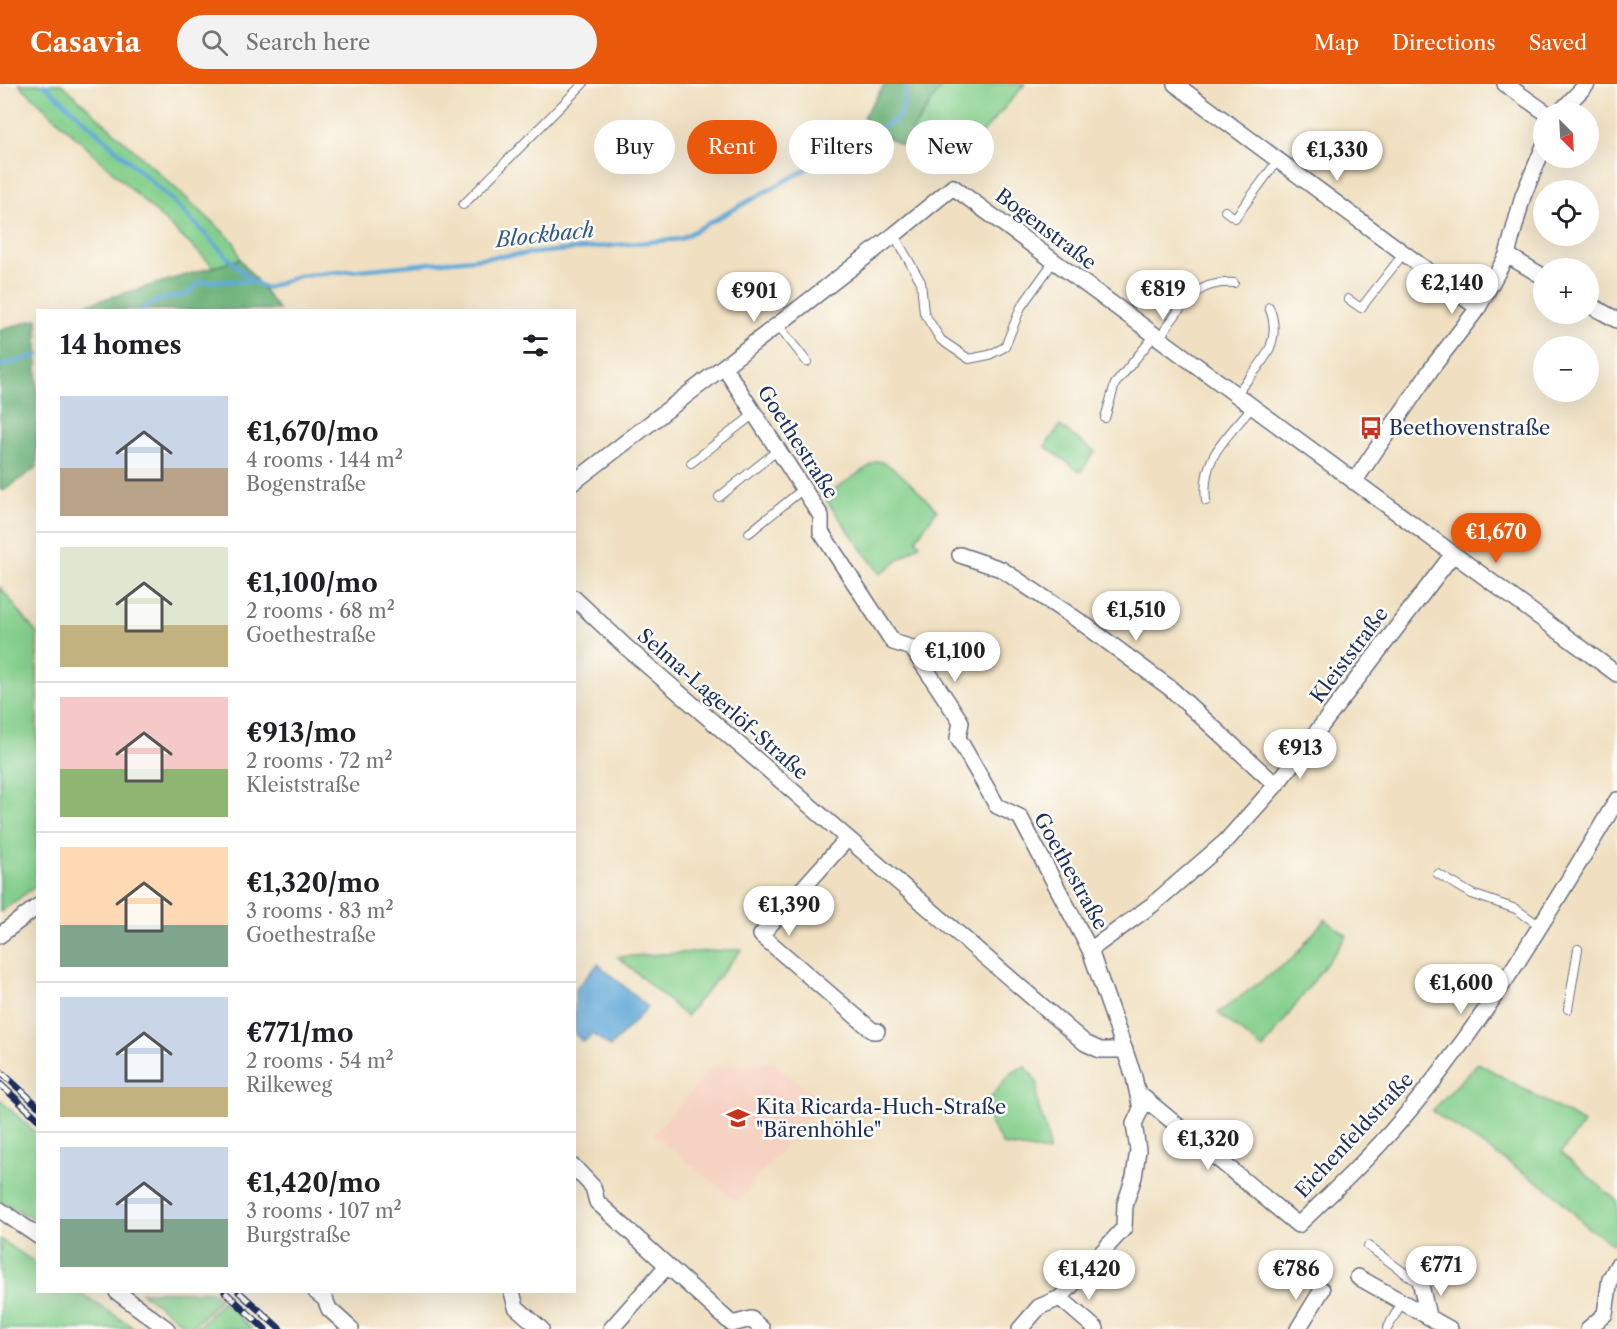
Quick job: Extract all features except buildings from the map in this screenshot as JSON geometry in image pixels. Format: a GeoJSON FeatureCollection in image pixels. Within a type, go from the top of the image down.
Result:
{"type":"FeatureCollection","features":[{"type":"Feature","properties":{"kind":"street"},"geometry":{"type":"LineString","coordinates":[[1175,84],[1478,308]]}},
{"type":"Feature","properties":{"kind":"street"},"geometry":{"type":"LineString","coordinates":[[1505,84],[1533,104]]}},
{"type":"Feature","properties":{"kind":"street"},"geometry":{"type":"LineString","coordinates":[[1570,102],[1587,84]]}},
{"type":"Feature","properties":{"kind":"street"},"geometry":{"type":"LineString","coordinates":[[1354,482],[1434,365],[1478,308],[1507,255],[1523,196],[1535,168]]}},
{"type":"Feature","properties":{"kind":"street","name":"Bogenstraße"},"geometry":{"type":"LineString","coordinates":[[576,480],[953,187],[1617,674]]}},
{"type":"Feature","properties":{"kind":"street"},"geometry":{"type":"LineString","coordinates":[[1507,255],[1533,270]]}},
{"type":"Feature","properties":{"kind":"street"},"geometry":{"type":"LineString","coordinates":[[1599,309],[1617,320]]}},
{"type":"Feature","properties":{"kind":"street","name":"Goethestraße"},"geometry":{"type":"LineString","coordinates":[[724,367],[821,516],[821,532],[893,642],[912,648],[961,723],[958,738],[998,806],[1020,817],[1090,950],[1125,1050],[1141,1109],[1134,1124],[1138,1150],[1134,1177],[1125,1204],[1124,1228],[1060,1298],[1038,1307],[1020,1329]]}},
{"type":"Feature","properties":{"kind":"street","name":"Kleiststraße"},"geometry":{"type":"LineString","coordinates":[[1090,950],[1152,905],[1226,840],[1276,785],[1453,554]]}},
{"type":"Feature","properties":{"kind":"street"},"geometry":{"type":"LineString","coordinates":[[960,555],[1001,569],[1085,625],[1170,688],[1276,785]]}},
{"type":"Feature","properties":{"kind":"street","name":"Selma-Lagerlöf-Straße"},"geometry":{"type":"LineString","coordinates":[[576,600],[626,647],[1085,1043],[1100,1050],[1125,1050]]}},
{"type":"Feature","properties":{"kind":"street","name":"Eichenfeldstraße"},"geometry":{"type":"LineString","coordinates":[[1138,1093],[1298,1225],[1343,1182],[1403,1118],[1459,1046],[1540,926],[1617,800]]}},
{"type":"Feature","properties":{"kind":"street"},"geometry":{"type":"LineString","coordinates":[[847,838],[761,935],[873,1031],[878,1031]]}},
{"type":"Feature","properties":{"kind":"street"},"geometry":{"type":"LineString","coordinates":[[0,935],[36,908]]}},
{"type":"Feature","properties":{"kind":"street"},"geometry":{"type":"LineString","coordinates":[[576,1169],[593,1187],[597,1202],[666,1267],[732,1324],[751,1319],[762,1329]]}},
{"type":"Feature","properties":{"kind":"street"},"geometry":{"type":"LineString","coordinates":[[0,1210],[36,1235]]}},
{"type":"Feature","properties":{"kind":"street"},"geometry":{"type":"LineString","coordinates":[[1588,1329],[1611,1314],[1610,1279],[1617,1266]]}},
{"type":"Feature","properties":{"kind":"street"},"geometry":{"type":"LineString","coordinates":[[610,1329],[666,1267]]}},
{"type":"Feature","properties":{"kind":"street"},"geometry":{"type":"LineString","coordinates":[[1358,1277],[1450,1329]]}},
{"type":"Feature","properties":{"kind":"street"},"geometry":{"type":"LineString","coordinates":[[1421,1285],[1428,1316]]}},
{"type":"Feature","properties":{"kind":"street"},"geometry":{"type":"LineString","coordinates":[[1298,1329],[1322,1290]]}},
{"type":"Feature","properties":{"kind":"street"},"geometry":{"type":"LineString","coordinates":[[118,1293],[167,1329]]}},
{"type":"Feature","properties":{"kind":"street"},"geometry":{"type":"LineString","coordinates":[[317,1293],[325,1299],[329,1309],[351,1329]]}},
{"type":"Feature","properties":{"kind":"street"},"geometry":{"type":"LineString","coordinates":[[512,1293],[516,1307],[541,1329]]}},
{"type":"Feature","properties":{"kind":"street"},"geometry":{"type":"LineString","coordinates":[[1060,1298],[1096,1329]]}},
{"type":"Feature","properties":{"kind":"lane"},"geometry":{"type":"LineString","coordinates":[[463,205],[583,84]]}},
{"type":"Feature","properties":{"kind":"lane"},"geometry":{"type":"LineString","coordinates":[[1225,211],[1235,218],[1279,159]]}},
{"type":"Feature","properties":{"kind":"lane"},"geometry":{"type":"LineString","coordinates":[[894,235],[921,282],[924,313],[941,340],[969,359],[989,355],[1005,347],[1021,307],[1054,261]]}},
{"type":"Feature","properties":{"kind":"lane"},"geometry":{"type":"LineString","coordinates":[[1348,299],[1361,308],[1404,253]]}},
{"type":"Feature","properties":{"kind":"lane"},"geometry":{"type":"LineString","coordinates":[[1105,418],[1115,384],[1193,293],[1218,282],[1234,283]]}},
{"type":"Feature","properties":{"kind":"lane"},"geometry":{"type":"LineString","coordinates":[[1236,394],[1270,351],[1275,337],[1275,320],[1269,307]]}},
{"type":"Feature","properties":{"kind":"lane"},"geometry":{"type":"LineString","coordinates":[[778,325],[807,362]]}},
{"type":"Feature","properties":{"kind":"lane"},"geometry":{"type":"LineString","coordinates":[[1206,501],[1204,483],[1209,461],[1252,406]]}},
{"type":"Feature","properties":{"kind":"lane"},"geometry":{"type":"LineString","coordinates":[[691,463],[754,414]]}},
{"type":"Feature","properties":{"kind":"lane"},"geometry":{"type":"LineString","coordinates":[[719,497],[778,450]]}},
{"type":"Feature","properties":{"kind":"lane"},"geometry":{"type":"LineString","coordinates":[[748,533],[804,489]]}},
{"type":"Feature","properties":{"kind":"lane"},"geometry":{"type":"LineString","coordinates":[[1438,874],[1472,894],[1516,909],[1540,926]]}},
{"type":"Feature","properties":{"kind":"lane"},"geometry":{"type":"LineString","coordinates":[[1568,1009],[1578,949]]}},
{"type":"Feature","properties":{"kind":"lane"},"geometry":{"type":"LineString","coordinates":[[1368,1246],[1421,1285]]}},
{"type":"Feature","properties":{"kind":"lane"},"geometry":{"type":"LineString","coordinates":[[1387,1329],[1402,1302]]}},
{"type":"Feature","properties":{"kind":"shaded area","name":"Kita Ricarda-Huch-Straße \"Bärenhöhle\""},"geometry":{"type":"Polygon","coordinates":[[[774,1062],[822,1103],[737,1202],[653,1134],[713,1067],[774,1062]]]}},
{"type":"Feature","properties":{"kind":"green space"},"geometry":{"type":"Polygon","coordinates":[[[19,84],[62,84],[234,242],[240,259],[214,267],[19,84]]]}},
{"type":"Feature","properties":{"kind":"green space"},"geometry":{"type":"Polygon","coordinates":[[[885,84],[943,84],[919,120],[906,120],[906,140],[902,146],[894,141],[894,120],[866,120],[863,117],[885,84]]]}},
{"type":"Feature","properties":{"kind":"green space"},"geometry":{"type":"Polygon","coordinates":[[[943,84],[1025,84],[994,120],[919,120],[943,84]]]}},
{"type":"Feature","properties":{"kind":"green space"},"geometry":{"type":"Polygon","coordinates":[[[240,259],[278,309],[70,309],[240,259]]]}},
{"type":"Feature","properties":{"kind":"green space"},"geometry":{"type":"Polygon","coordinates":[[[36,319],[36,468],[3,491],[0,489],[0,330],[36,319]]]}},
{"type":"Feature","properties":{"kind":"green space"},"geometry":{"type":"Polygon","coordinates":[[[1060,426],[1095,452],[1080,472],[1045,446],[1060,426]]]}},
{"type":"Feature","properties":{"kind":"green space"},"geometry":{"type":"Polygon","coordinates":[[[877,461],[900,474],[937,510],[916,539],[920,544],[880,574],[827,501],[829,493],[877,461]]]}},
{"type":"Feature","properties":{"kind":"green space"},"geometry":{"type":"Polygon","coordinates":[[[0,587],[36,633],[36,886],[0,912],[0,587]]]}},
{"type":"Feature","properties":{"kind":"green space"},"geometry":{"type":"Polygon","coordinates":[[[1325,919],[1347,936],[1263,1049],[1218,1013],[1293,958],[1325,919]]]}},
{"type":"Feature","properties":{"kind":"green space"},"geometry":{"type":"Polygon","coordinates":[[[742,949],[686,1016],[618,957],[742,949]]]}},
{"type":"Feature","properties":{"kind":"green space"},"geometry":{"type":"Polygon","coordinates":[[[1478,1063],[1584,1123],[1561,1153],[1617,1201],[1617,1235],[1612,1244],[1587,1227],[1554,1193],[1432,1111],[1478,1063]]]}},
{"type":"Feature","properties":{"kind":"green space"},"geometry":{"type":"Polygon","coordinates":[[[1026,1067],[1038,1084],[1038,1102],[1047,1134],[1048,1152],[1003,1145],[990,1123],[985,1106],[1013,1072],[1026,1067]]]}},
{"type":"Feature","properties":{"kind":"green space"},"geometry":{"type":"Polygon","coordinates":[[[0,1100],[36,1133],[36,1220],[0,1201],[0,1100]]]}},
{"type":"Feature","properties":{"kind":"green space"},"geometry":{"type":"Polygon","coordinates":[[[0,1239],[36,1263],[36,1293],[81,1293],[136,1329],[0,1329],[0,1239]]]}},
{"type":"Feature","properties":{"kind":"green space"},"geometry":{"type":"Polygon","coordinates":[[[142,1293],[212,1293],[220,1299],[190,1329],[142,1293]]]}},
{"type":"Feature","properties":{"kind":"green space"},"geometry":{"type":"Polygon","coordinates":[[[223,1301],[252,1329],[196,1329],[223,1301]]]}},
{"type":"Feature","properties":{"kind":"water"},"geometry":{"type":"Polygon","coordinates":[[[598,964],[648,1007],[610,1047],[593,1034],[583,1042],[576,1035],[576,989],[598,964]]]}},
{"type":"Feature","properties":{"kind":"waterway"},"geometry":{"type":"LineString","coordinates":[[44,84],[172,200],[251,281]]}},
{"type":"Feature","properties":{"kind":"waterway","name":"Blockbach"},"geometry":{"type":"LineString","coordinates":[[142,309],[159,300],[185,295],[201,282],[251,281],[267,288],[298,276],[680,239],[897,119],[903,108],[906,84]]}},
{"type":"Feature","properties":{"kind":"waterway","name":"Blockbach"},"geometry":{"type":"LineString","coordinates":[[0,366],[36,356]]}},
{"type":"Feature","properties":{"kind":"railway"},"geometry":{"type":"LineString","coordinates":[[0,1071],[36,1104]]}},
{"type":"Feature","properties":{"kind":"railway"},"geometry":{"type":"LineString","coordinates":[[0,1084],[36,1117]]}},
{"type":"Feature","properties":{"kind":"railway"},"geometry":{"type":"LineString","coordinates":[[226,1293],[265,1329]]}},
{"type":"Feature","properties":{"kind":"railway"},"geometry":{"type":"LineString","coordinates":[[240,1293],[280,1329]]}},
{"type":"Feature","properties":{"kind":"place","name":"Beethovenstraße"},"geometry":{"type":"Point","coordinates":[1371,428]}},
{"type":"Feature","properties":{"kind":"place","name":"Kita Ricarda-Huch-Straße \"Bärenhöhle\""},"geometry":{"type":"Point","coordinates":[738,1118]}}]}
